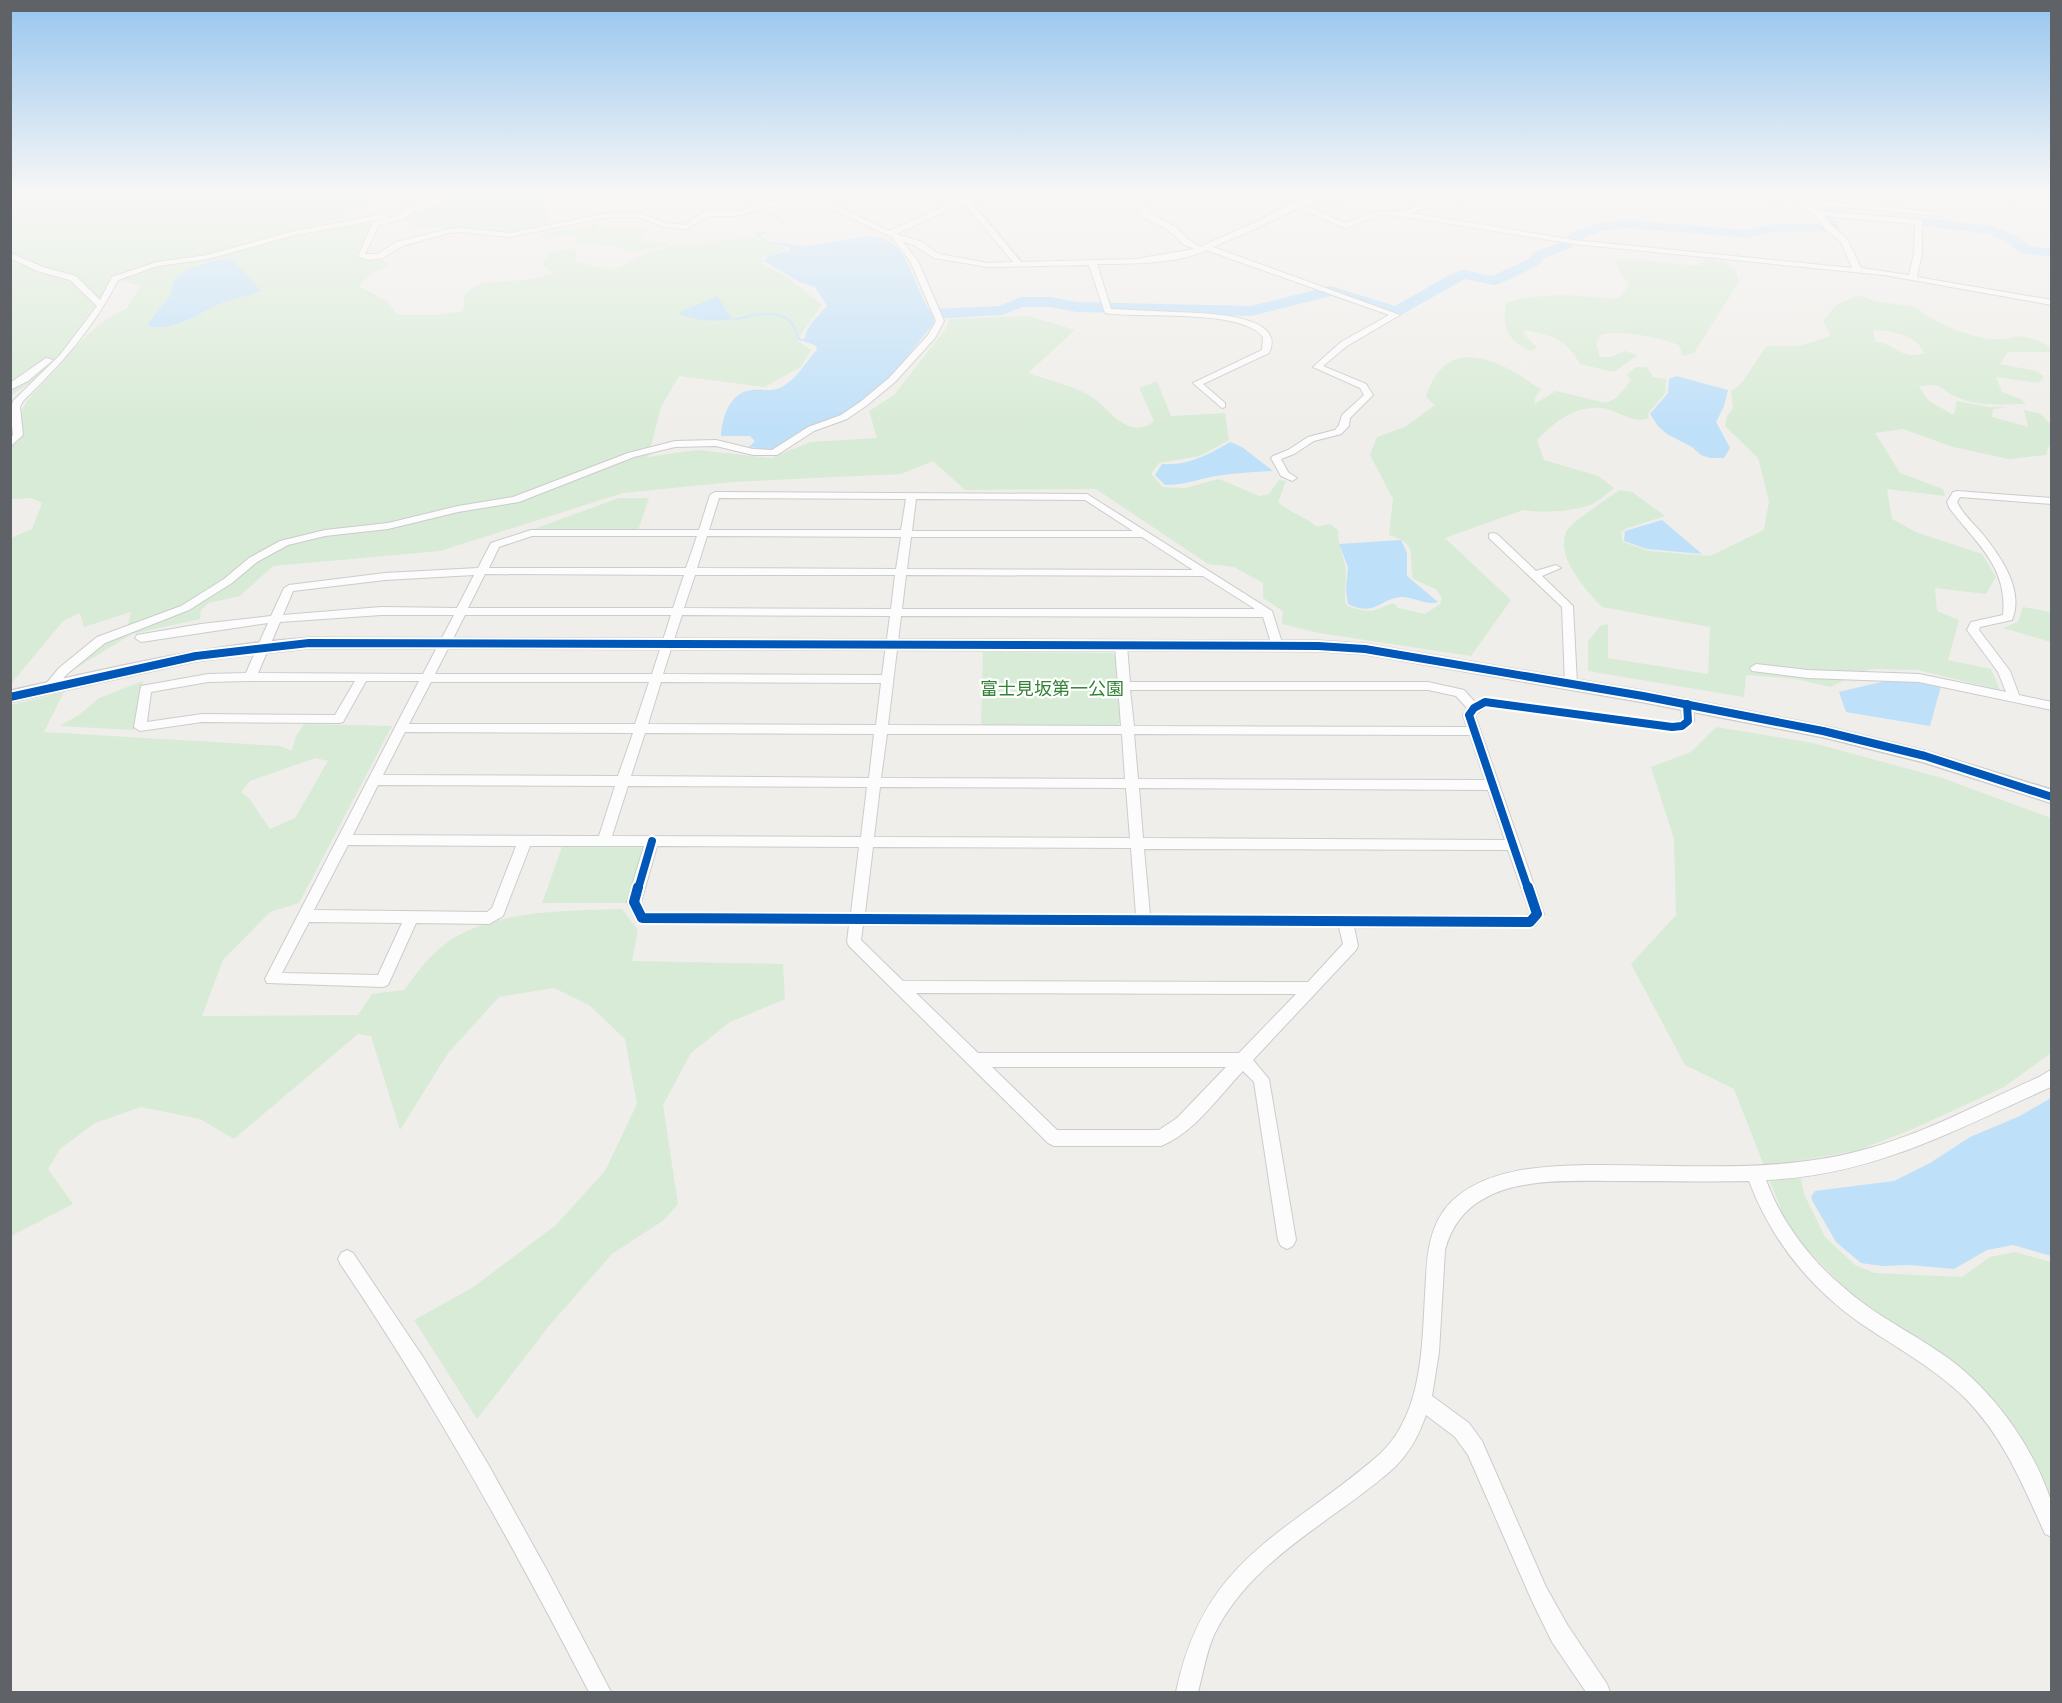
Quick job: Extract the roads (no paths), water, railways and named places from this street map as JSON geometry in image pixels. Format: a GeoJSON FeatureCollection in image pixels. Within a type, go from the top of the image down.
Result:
{"type":"FeatureCollection","features":[{"type":"Feature","properties":{"kind":"street"},"geometry":{"type":"LineString","coordinates":[[48,270],[73,278],[101,306]]}},
{"type":"Feature","properties":{"kind":"street"},"geometry":{"type":"LineString","coordinates":[[10,444],[18,435],[15,407],[19,400],[63,357],[79,337],[101,306],[115,279],[132,270]]}},
{"type":"Feature","properties":{"kind":"street"},"geometry":{"type":"LineString","coordinates":[[49,688],[63,671],[101,640],[185,608],[223,585],[254,560],[284,543],[325,533],[388,526],[458,509],[515,500],[631,455],[675,444],[716,443],[753,452],[774,453],[811,429],[844,417],[892,380],[932,336],[939,324],[938,314],[918,270]]}},
{"type":"Feature","properties":{"kind":"street"},"geometry":{"type":"LineString","coordinates":[[1095,270],[1107,308],[1225,317],[1237,319],[1264,332],[1269,338],[1266,351],[1197,383],[1222,405]]}},
{"type":"Feature","properties":{"kind":"street"},"geometry":{"type":"LineString","coordinates":[[1266,270],[1396,315],[1339,347],[1317,367],[1363,386],[1369,395],[1349,412],[1345,417],[1344,426],[1338,432],[1311,439],[1291,452],[1276,458],[1284,474],[1292,478]]}},
{"type":"Feature","properties":{"kind":"street"},"geometry":{"type":"LineString","coordinates":[[1867,270],[2052,303]]}},
{"type":"Feature","properties":{"kind":"street"},"geometry":{"type":"LineString","coordinates":[[1913,277],[1914,270]]}},
{"type":"Feature","properties":{"kind":"street"},"geometry":{"type":"LineString","coordinates":[[10,387],[25,379],[70,341],[79,337]]}},
{"type":"Feature","properties":{"kind":"street"},"geometry":{"type":"LineString","coordinates":[[2014,697],[2004,671],[1972,630],[1975,625],[1983,622],[2008,617],[2010,589],[1995,557],[1955,509],[1953,502],[1957,494],[2052,501]]}},
{"type":"Feature","properties":{"kind":"street"},"geometry":{"type":"LineString","coordinates":[[604,841],[716,495],[1087,497],[1268,613],[1277,646]]}},
{"type":"Feature","properties":{"kind":"street"},"geometry":{"type":"LineString","coordinates":[[911,496],[854,942],[1054,1138],[1161,1138],[1183,1124],[1351,946],[1345,921]]}},
{"type":"Feature","properties":{"kind":"street"},"geometry":{"type":"LineString","coordinates":[[412,916],[382,981],[272,979],[495,545],[531,533],[1146,534]]}},
{"type":"Feature","properties":{"kind":"street"},"geometry":{"type":"LineString","coordinates":[[1493,536],[1568,606],[1571,684]]}},
{"type":"Feature","properties":{"kind":"street"},"geometry":{"type":"LineString","coordinates":[[1534,575],[1556,568]]}},
{"type":"Feature","properties":{"kind":"street"},"geometry":{"type":"LineString","coordinates":[[250,676],[289,588],[410,573],[481,571],[1208,573]]}},
{"type":"Feature","properties":{"kind":"street"},"geometry":{"type":"LineString","coordinates":[[141,639],[196,627],[277,617],[381,611],[1268,613]]}},
{"type":"Feature","properties":{"kind":"street"},"geometry":{"type":"LineString","coordinates":[[10,697],[198,654],[265,645],[443,643],[1277,646],[1365,649],[1687,704],[1882,746],[1932,758],[2052,797]]}},
{"type":"Feature","properties":{"kind":"street"},"geometry":{"type":"LineString","coordinates":[[1121,646],[1143,919]]}},
{"type":"Feature","properties":{"kind":"street"},"geometry":{"type":"LineString","coordinates":[[1756,668],[1808,674],[1919,678],[2052,706]]}},
{"type":"Feature","properties":{"kind":"street"},"geometry":{"type":"LineString","coordinates":[[363,677],[339,719],[220,717],[173,721],[140,727],[144,689],[208,678],[250,676],[888,679]]}},
{"type":"Feature","properties":{"kind":"street"},"geometry":{"type":"LineString","coordinates":[[1125,686],[1428,686],[1460,693],[1474,708]]}},
{"type":"Feature","properties":{"kind":"street"},"geometry":{"type":"LineString","coordinates":[[652,841],[634,902],[642,918],[1530,922],[1537,914],[1469,715],[1474,708],[1485,702],[1672,727],[1682,726],[1688,721],[1687,704]]}},
{"type":"Feature","properties":{"kind":"street"},"geometry":{"type":"LineString","coordinates":[[400,728],[1475,731]]}},
{"type":"Feature","properties":{"kind":"street"},"geometry":{"type":"LineString","coordinates":[[373,780],[1494,785]]}},
{"type":"Feature","properties":{"kind":"street"},"geometry":{"type":"LineString","coordinates":[[342,840],[1515,845]]}},
{"type":"Feature","properties":{"kind":"street"},"geometry":{"type":"LineString","coordinates":[[304,916],[489,918],[498,912],[525,841]]}},
{"type":"Feature","properties":{"kind":"street"},"geometry":{"type":"LineString","coordinates":[[900,987],[1310,988]]}},
{"type":"Feature","properties":{"kind":"street"},"geometry":{"type":"LineString","coordinates":[[975,1060],[1243,1060],[1261,1079],[1287,1240]]}},
{"type":"Feature","properties":{"kind":"street"},"geometry":{"type":"LineString","coordinates":[[1187,1692],[1199,1647],[1208,1626],[1244,1576],[1269,1549],[1370,1475],[1402,1445],[1417,1415],[1427,1376],[1438,1242],[1446,1222],[1462,1203],[1483,1191],[1531,1177],[1572,1173],[1754,1172],[1811,1168],[1860,1159],[1909,1141],[2045,1082],[2052,1076]]}},
{"type":"Feature","properties":{"kind":"street"},"geometry":{"type":"LineString","coordinates":[[1754,1172],[1761,1192],[1788,1241],[1821,1278],[1853,1306],[1942,1364],[1972,1392],[1999,1423],[2022,1457],[2052,1527]]}},
{"type":"Feature","properties":{"kind":"street"},"geometry":{"type":"LineString","coordinates":[[347,1259],[386,1313],[459,1434],[543,1582],[600,1692]]}},
{"type":"Feature","properties":{"kind":"street"},"geometry":{"type":"LineString","coordinates":[[1421,1400],[1462,1430],[1475,1448],[1539,1594],[1560,1634],[1599,1692]]}},
{"type":"Feature","properties":{"kind":"water"},"geometry":{"type":"Polygon","coordinates":[[[242,270],[261,291],[224,302],[187,320],[166,327],[147,325],[172,293],[172,285],[176,278],[184,272],[242,270]]]}},
{"type":"Feature","properties":{"kind":"water"},"geometry":{"type":"Polygon","coordinates":[[[780,270],[911,270],[933,314],[934,324],[893,374],[844,415],[771,450],[749,447],[755,441],[750,436],[721,436],[725,414],[737,396],[751,390],[771,390],[782,387],[798,374],[817,350],[816,346],[804,341],[805,336],[812,322],[827,306],[815,287],[799,282],[780,270]]]}},
{"type":"Feature","properties":{"kind":"water"},"geometry":{"type":"Polygon","coordinates":[[[717,296],[732,319],[705,320],[680,314],[680,312],[717,296]]]}},
{"type":"Feature","properties":{"kind":"water"},"geometry":{"type":"Polygon","coordinates":[[[1676,376],[1728,390],[1724,406],[1716,422],[1730,448],[1724,458],[1710,458],[1701,455],[1692,447],[1667,434],[1650,414],[1668,393],[1669,379],[1676,376]]]}},
{"type":"Feature","properties":{"kind":"water"},"geometry":{"type":"Polygon","coordinates":[[[1230,442],[1242,447],[1273,471],[1223,475],[1165,485],[1155,475],[1162,464],[1189,461],[1230,442]]]}},
{"type":"Feature","properties":{"kind":"water"},"geometry":{"type":"Polygon","coordinates":[[[1662,520],[1702,554],[1647,549],[1624,541],[1625,531],[1662,520]]]}},
{"type":"Feature","properties":{"kind":"water"},"geometry":{"type":"Polygon","coordinates":[[[1401,540],[1407,553],[1407,576],[1438,602],[1429,603],[1400,597],[1365,609],[1348,604],[1346,590],[1348,567],[1339,544],[1401,540]]]}},
{"type":"Feature","properties":{"kind":"water"},"geometry":{"type":"Polygon","coordinates":[[[1906,681],[1941,686],[1930,726],[1846,712],[1839,692],[1881,682],[1906,681]]]}},
{"type":"Feature","properties":{"kind":"water"},"geometry":{"type":"Polygon","coordinates":[[[2051,1098],[2051,1256],[2013,1245],[1987,1250],[1954,1269],[1861,1263],[1836,1242],[1813,1202],[1811,1197],[1815,1191],[1894,1181],[1930,1163],[1970,1137],[2020,1116],[2051,1098]]]}},
{"type":"Feature","properties":{"kind":"waterway"},"geometry":{"type":"LineString","coordinates":[[1331,291],[1397,312],[1458,276],[1464,274],[1494,281],[1516,270]]}},
{"type":"Feature","properties":{"kind":"waterway"},"geometry":{"type":"LineString","coordinates":[[933,314],[1002,310],[1021,302],[1050,302],[1077,307],[1251,311],[1325,293]]}},
{"type":"Feature","properties":{"kind":"waterway"},"geometry":{"type":"LineString","coordinates":[[733,320],[762,314],[784,317],[790,321],[799,339],[809,342]]}},
{"type":"Feature","properties":{"kind":"park label","name":"富士見坂第一公園"},"geometry":{"type":"Point","coordinates":[1052,689]}}]}
